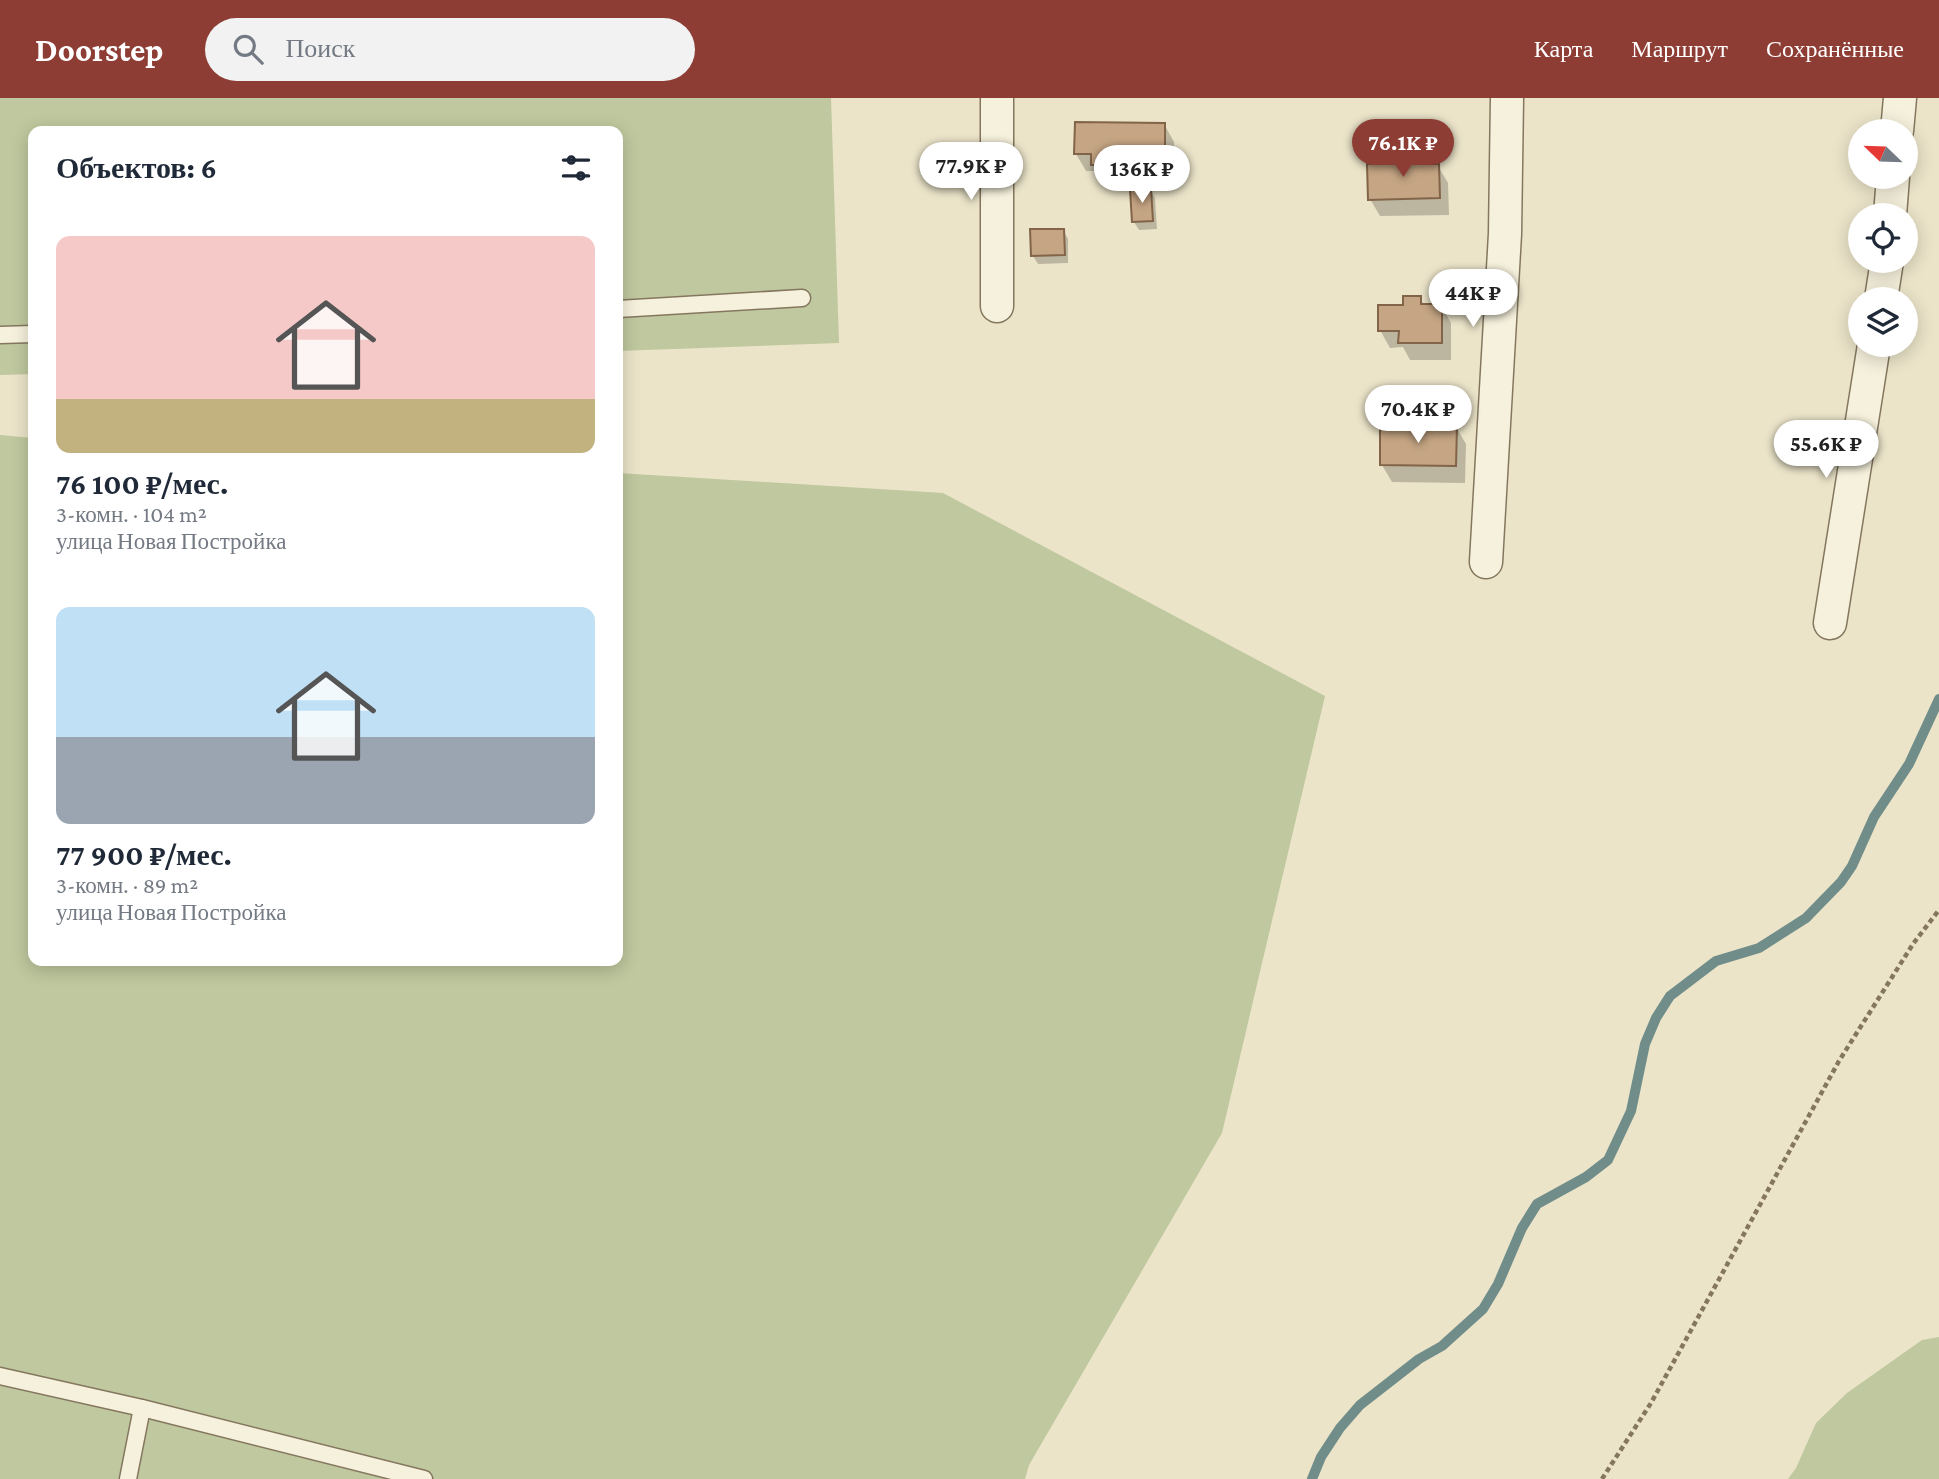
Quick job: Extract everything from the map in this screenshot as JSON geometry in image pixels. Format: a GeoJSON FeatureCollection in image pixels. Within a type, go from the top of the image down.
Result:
{"type":"FeatureCollection","features":[{"type":"Feature","properties":{"kind":"street"},"geometry":{"type":"LineString","coordinates":[[997,98],[997,306]]}},
{"type":"Feature","properties":{"kind":"street"},"geometry":{"type":"LineString","coordinates":[[1486,562],[1504,234],[1507,98]]}},
{"type":"Feature","properties":{"kind":"street"},"geometry":{"type":"LineString","coordinates":[[1898,119],[1900,98]]}},
{"type":"Feature","properties":{"kind":"street"},"geometry":{"type":"LineString","coordinates":[[1830,623],[1872,357]]}},
{"type":"Feature","properties":{"kind":"lane"},"geometry":{"type":"LineString","coordinates":[[623,309],[802,298]]}},
{"type":"Feature","properties":{"kind":"lane"},"geometry":{"type":"LineString","coordinates":[[0,335],[28,334]]}},
{"type":"Feature","properties":{"kind":"lane"},"geometry":{"type":"LineString","coordinates":[[0,1376],[142,1408],[424,1479]]}},
{"type":"Feature","properties":{"kind":"lane"},"geometry":{"type":"LineString","coordinates":[[128,1479],[142,1408]]}},
{"type":"Feature","properties":{"kind":"path"},"geometry":{"type":"LineString","coordinates":[[1602,1479],[1651,1403],[1839,1062],[1913,944],[1939,910]]}},
{"type":"Feature","properties":{"kind":"green space"},"geometry":{"type":"Polygon","coordinates":[[[0,98],[831,98],[839,343],[623,351],[623,126],[28,126],[28,374],[0,375],[0,98]]]}},
{"type":"Feature","properties":{"kind":"green space"},"geometry":{"type":"Polygon","coordinates":[[[0,435],[28,438],[28,966],[623,966],[623,473],[943,493],[1325,696],[1222,1133],[1029,1465],[1025,1479],[0,1479],[0,435]]]}},
{"type":"Feature","properties":{"kind":"green space"},"geometry":{"type":"Polygon","coordinates":[[[1939,1337],[1939,1479],[1788,1479],[1796,1468],[1816,1423],[1847,1393],[1922,1340],[1939,1337]]]}},
{"type":"Feature","properties":{"kind":"building"},"geometry":{"type":"Polygon","coordinates":[[[1075,122],[1165,123],[1165,157],[1131,156],[1131,165],[1091,165],[1091,154],[1074,154],[1075,122]]]}},
{"type":"Feature","properties":{"kind":"building"},"geometry":{"type":"Polygon","coordinates":[[[1422,155],[1422,164],[1439,164],[1440,198],[1368,200],[1367,164],[1377,163],[1377,156],[1422,155]]]}},
{"type":"Feature","properties":{"kind":"building"},"geometry":{"type":"Polygon","coordinates":[[[1151,188],[1153,221],[1132,222],[1130,189],[1151,188]]]}},
{"type":"Feature","properties":{"kind":"building"},"geometry":{"type":"Polygon","coordinates":[[[1030,229],[1064,229],[1065,255],[1031,256],[1030,229]]]}},
{"type":"Feature","properties":{"kind":"building"},"geometry":{"type":"Polygon","coordinates":[[[1403,296],[1421,296],[1421,304],[1442,304],[1442,343],[1398,343],[1399,331],[1378,331],[1378,305],[1403,305],[1403,296]]]}},
{"type":"Feature","properties":{"kind":"building"},"geometry":{"type":"Polygon","coordinates":[[[1380,424],[1457,425],[1456,466],[1380,465],[1380,424]]]}},
{"type":"Feature","properties":{"kind":"waterway"},"geometry":{"type":"LineString","coordinates":[[1312,1479],[1321,1457],[1340,1428],[1360,1405],[1419,1359],[1442,1346],[1483,1309],[1498,1284],[1522,1228],[1537,1204],[1586,1177],[1608,1160],[1631,1111],[1645,1044],[1656,1018],[1670,996],[1716,961],[1759,948],[1806,918],[1841,882],[1852,866],[1874,817],[1909,764],[1939,699]]}}]}
